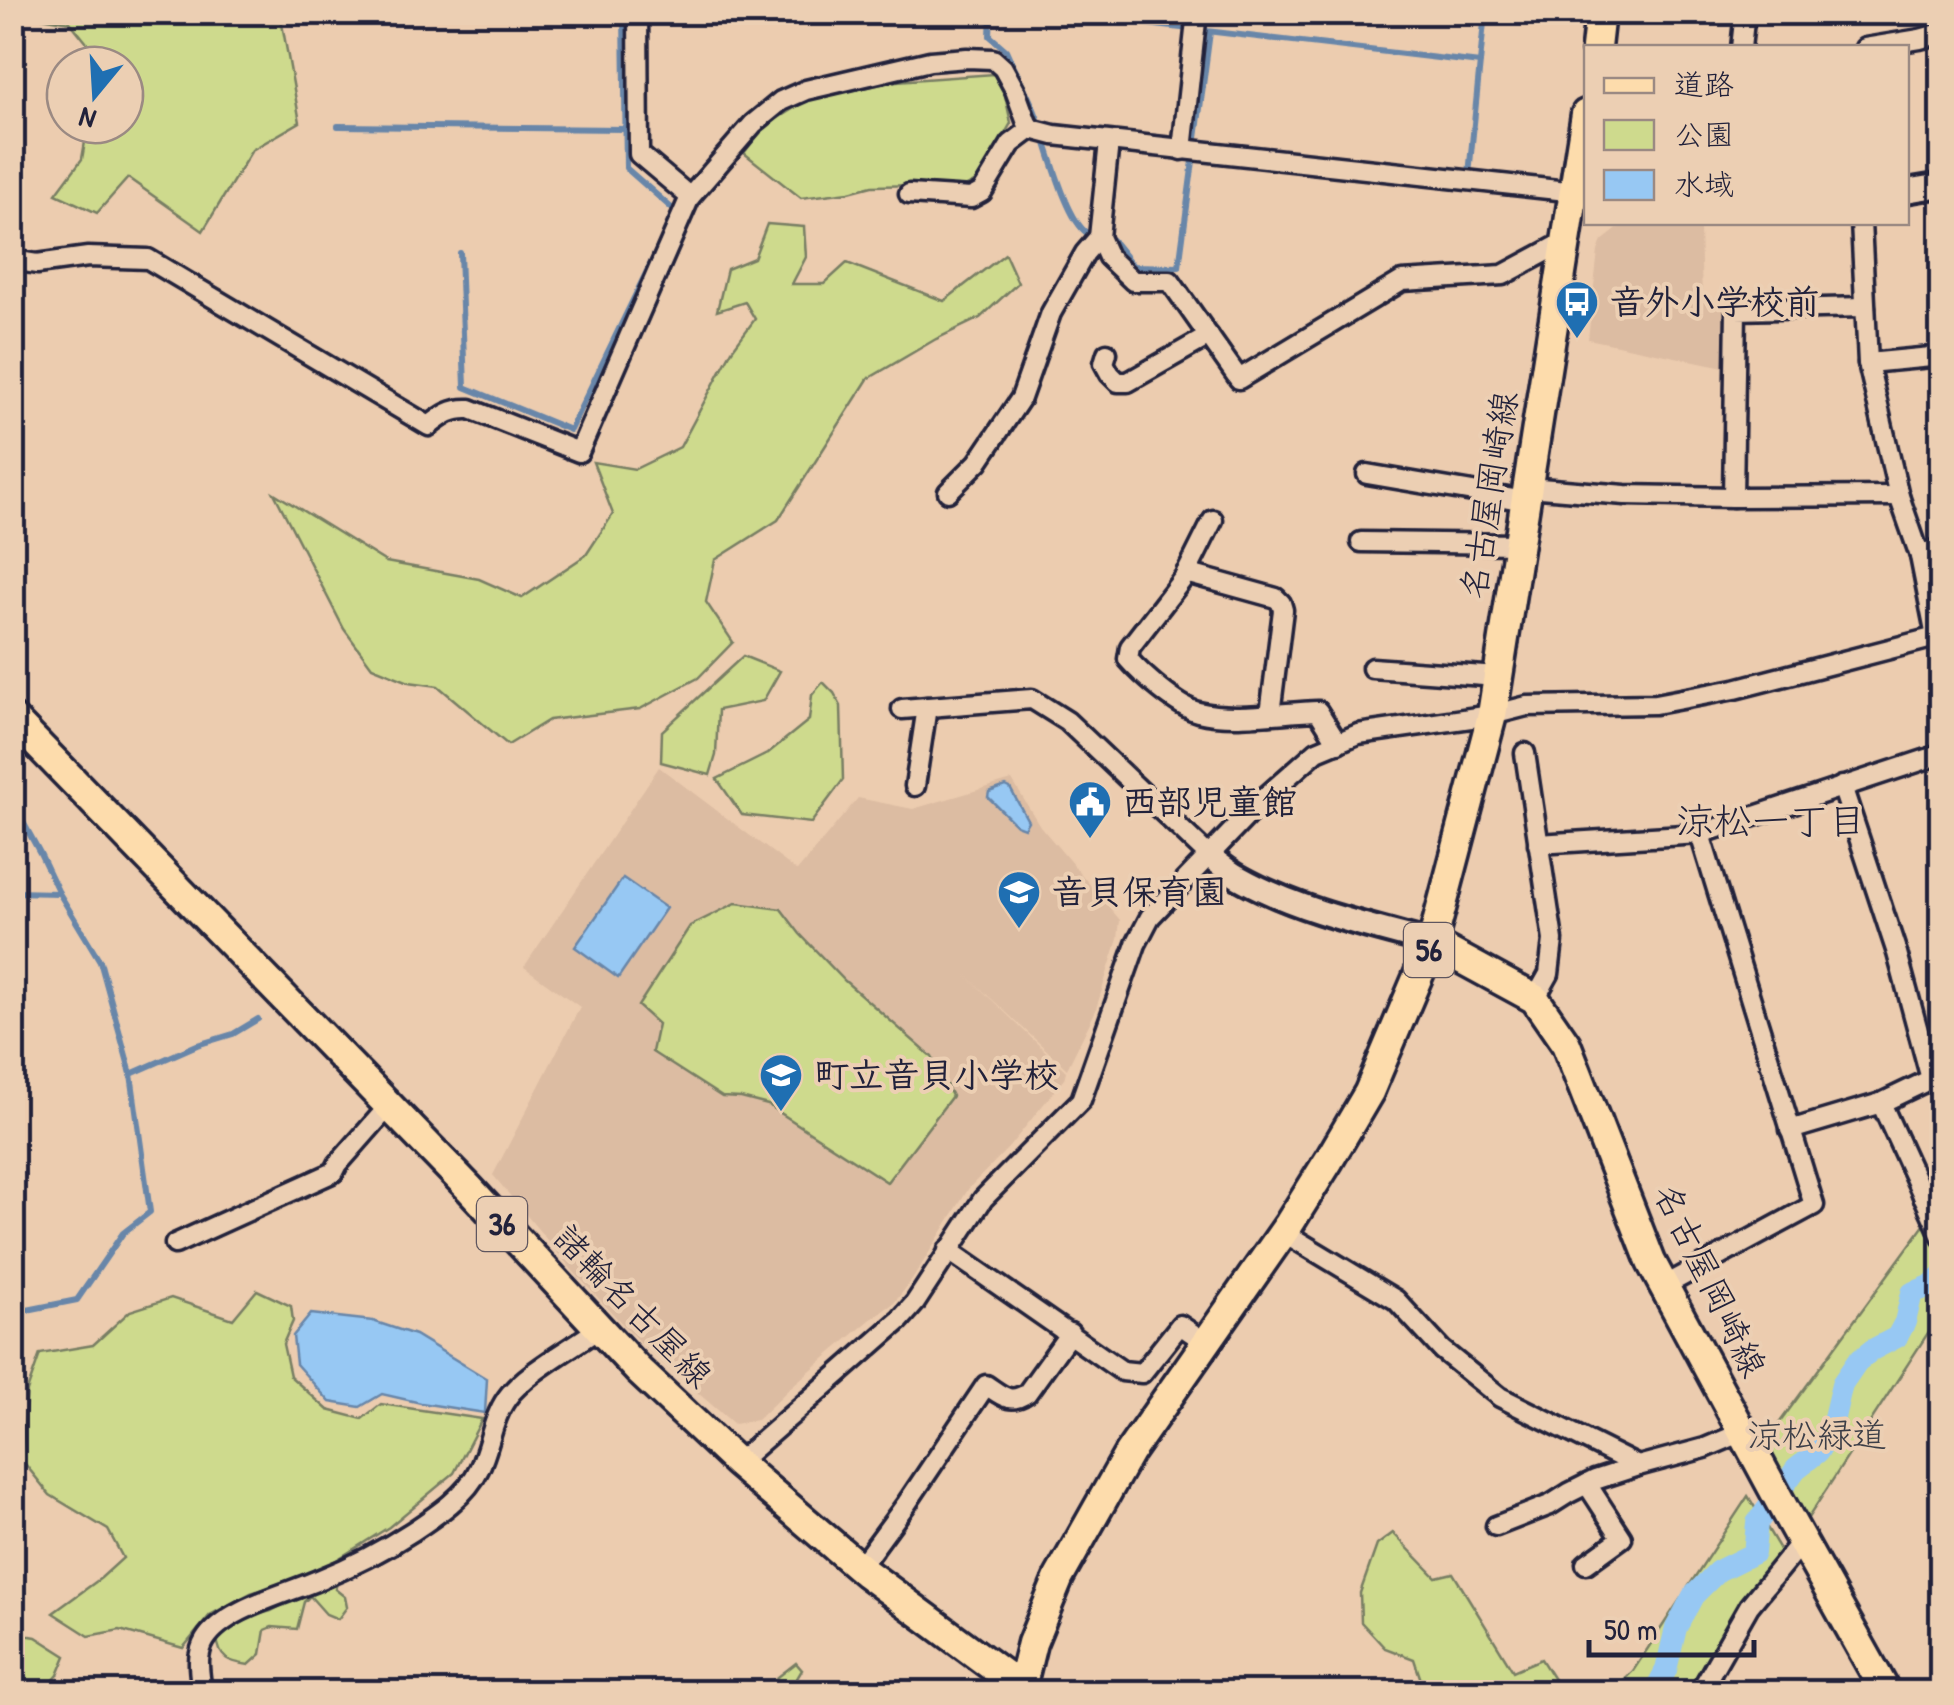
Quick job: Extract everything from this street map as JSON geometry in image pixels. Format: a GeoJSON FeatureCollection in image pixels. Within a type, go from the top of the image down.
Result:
{"type":"FeatureCollection","features":[{"type":"Feature","properties":{"kind":"main road"},"geometry":{"type":"LineString","coordinates":[[1596,45],[1600,12]]}},
{"type":"Feature","properties":{"kind":"main road","name":"名古屋岡崎線"},"geometry":{"type":"LineString","coordinates":[[1023,1691],[1032,1643],[1059,1577],[1129,1453],[1329,1160],[1369,1092],[1432,943],[1492,714],[1568,240],[1581,193],[1584,146]]}},
{"type":"Feature","properties":{"kind":"main road","name":"諸輪名古屋線"},"geometry":{"type":"LineString","coordinates":[[12,718],[469,1188],[598,1328],[737,1463],[860,1567],[1023,1691]]}},
{"type":"Feature","properties":{"kind":"main road","name":"名古屋岡崎線"},"geometry":{"type":"LineString","coordinates":[[1432,943],[1535,1000],[1566,1044],[1652,1262],[1886,1692]]}},
{"type":"Feature","properties":{"kind":"street"},"geometry":{"type":"LineString","coordinates":[[638,12],[639,154],[690,197]]}},
{"type":"Feature","properties":{"kind":"street"},"geometry":{"type":"LineString","coordinates":[[1182,150],[1197,12]]}},
{"type":"Feature","properties":{"kind":"street"},"geometry":{"type":"LineString","coordinates":[[1741,45],[1745,12]]}},
{"type":"Feature","properties":{"kind":"street"},"geometry":{"type":"LineString","coordinates":[[1883,45],[1942,34]]}},
{"type":"Feature","properties":{"kind":"street"},"geometry":{"type":"LineString","coordinates":[[12,260],[37,264],[88,257],[148,259],[429,426],[448,412],[470,409],[579,452],[690,197],[753,124],[781,100],[806,90],[930,61],[992,59],[1003,68],[1027,123],[1032,129],[1054,136],[1581,193]]}},
{"type":"Feature","properties":{"kind":"street"},"geometry":{"type":"LineString","coordinates":[[908,194],[971,198],[982,192],[1011,144],[1032,129]]}},
{"type":"Feature","properties":{"kind":"street"},"geometry":{"type":"LineString","coordinates":[[1109,142],[1099,237],[1108,257],[1132,282],[1170,281],[1238,379],[1402,281],[1503,274],[1568,240]]}},
{"type":"Feature","properties":{"kind":"street"},"geometry":{"type":"LineString","coordinates":[[1909,191],[1942,186]]}},
{"type":"Feature","properties":{"kind":"street"},"geometry":{"type":"LineString","coordinates":[[737,1463],[900,1320],[983,1199],[1081,1100],[1136,944],[1150,916],[1265,796],[1317,750],[1358,734],[1527,706],[1655,704],[1939,646],[1920,556],[1899,496],[1868,363],[1861,225]]}},
{"type":"Feature","properties":{"kind":"street"},"geometry":{"type":"LineString","coordinates":[[948,492],[978,462],[1022,398],[1051,313],[1085,253],[1099,237]]}},
{"type":"Feature","properties":{"kind":"street"},"geometry":{"type":"LineString","coordinates":[[1733,498],[1736,310],[1866,307]]}},
{"type":"Feature","properties":{"kind":"street"},"geometry":{"type":"LineString","coordinates":[[1107,354],[1104,363],[1110,374],[1118,382],[1128,382],[1181,357],[1209,336]]}},
{"type":"Feature","properties":{"kind":"street"},"geometry":{"type":"LineString","coordinates":[[1868,363],[1942,356]]}},
{"type":"Feature","properties":{"kind":"street"},"geometry":{"type":"LineString","coordinates":[[1367,474],[1527,494],[1899,496]]}},
{"type":"Feature","properties":{"kind":"street"},"geometry":{"type":"LineString","coordinates":[[1213,520],[1186,573],[1130,647],[1128,658],[1187,708],[1200,713],[1318,711],[1338,743]]}},
{"type":"Feature","properties":{"kind":"street"},"geometry":{"type":"LineString","coordinates":[[1361,542],[1519,544]]}},
{"type":"Feature","properties":{"kind":"street"},"geometry":{"type":"LineString","coordinates":[[1920,556],[1942,547]]}},
{"type":"Feature","properties":{"kind":"street"},"geometry":{"type":"LineString","coordinates":[[1186,573],[1276,598],[1281,603],[1270,714]]}},
{"type":"Feature","properties":{"kind":"street"},"geometry":{"type":"LineString","coordinates":[[1372,668],[1498,677]]}},
{"type":"Feature","properties":{"kind":"street"},"geometry":{"type":"LineString","coordinates":[[902,709],[1032,700],[1068,722],[1208,856],[1238,878],[1280,897],[1432,943]]}},
{"type":"Feature","properties":{"kind":"street"},"geometry":{"type":"LineString","coordinates":[[915,786],[927,708]]}},
{"type":"Feature","properties":{"kind":"street"},"geometry":{"type":"LineString","coordinates":[[1525,753],[1553,940],[1549,974],[1535,1000]]}},
{"type":"Feature","properties":{"kind":"street"},"geometry":{"type":"LineString","coordinates":[[1538,844],[1700,834],[1942,754]]}},
{"type":"Feature","properties":{"kind":"street"},"geometry":{"type":"LineString","coordinates":[[1790,1130],[1881,1103],[1931,1079],[1897,953],[1842,786]]}},
{"type":"Feature","properties":{"kind":"street"},"geometry":{"type":"LineString","coordinates":[[1664,1286],[1814,1205],[1700,834]]}},
{"type":"Feature","properties":{"kind":"street"},"geometry":{"type":"LineString","coordinates":[[1881,1103],[1942,1237]]}},
{"type":"Feature","properties":{"kind":"street"},"geometry":{"type":"LineString","coordinates":[[175,1244],[334,1172],[389,1106]]}},
{"type":"Feature","properties":{"kind":"street"},"geometry":{"type":"LineString","coordinates":[[1923,1196],[1942,1185]]}},
{"type":"Feature","properties":{"kind":"street"},"geometry":{"type":"LineString","coordinates":[[1283,1232],[1396,1300],[1442,1350],[1500,1397],[1638,1466]]}},
{"type":"Feature","properties":{"kind":"street"},"geometry":{"type":"LineString","coordinates":[[948,1250],[1122,1371],[1142,1373],[1180,1325],[1205,1342]]}},
{"type":"Feature","properties":{"kind":"street"},"geometry":{"type":"LineString","coordinates":[[202,1692],[200,1652],[215,1630],[231,1617],[365,1558],[413,1530],[465,1491],[479,1470],[507,1398],[598,1328]]}},
{"type":"Feature","properties":{"kind":"street"},"geometry":{"type":"LineString","coordinates":[[860,1567],[986,1385],[1006,1399],[1020,1399],[1070,1334]]}},
{"type":"Feature","properties":{"kind":"street"},"geometry":{"type":"LineString","coordinates":[[1496,1526],[1538,1510],[1587,1484],[1705,1448],[1743,1432]]}},
{"type":"Feature","properties":{"kind":"street"},"geometry":{"type":"LineString","coordinates":[[1586,1564],[1622,1538],[1587,1484]]}},
{"type":"Feature","properties":{"kind":"street"},"geometry":{"type":"LineString","coordinates":[[1723,1692],[1703,1687],[1796,1530]]}},
{"type":"Feature","properties":{"kind":"shaded area"},"geometry":{"type":"Polygon","coordinates":[[[1622,225],[1700,229],[1702,298],[1724,300],[1724,367],[1588,339],[1602,241],[1622,225]]]}},
{"type":"Feature","properties":{"kind":"shaded area","name":"町立音貝小学校"},"geometry":{"type":"Polygon","coordinates":[[[659,767],[797,871],[858,798],[913,809],[1012,780],[1040,826],[1120,920],[1118,939],[1095,1012],[1067,1069],[966,975],[1066,1071],[1064,1079],[1009,1147],[969,1188],[894,1303],[792,1386],[757,1420],[734,1424],[640,1343],[572,1270],[493,1175],[580,1007],[524,967],[659,767]]]}},
{"type":"Feature","properties":{"kind":"green space"},"geometry":{"type":"Polygon","coordinates":[[[19,13],[280,13],[300,122],[252,150],[203,231],[128,178],[97,213],[56,194],[82,159],[84,145],[145,145],[145,45],[89,45],[70,22],[19,13]]]}},
{"type":"Feature","properties":{"kind":"green space"},"geometry":{"type":"Polygon","coordinates":[[[994,74],[1004,91],[1011,123],[985,176],[963,188],[872,186],[801,198],[744,153],[764,127],[807,100],[896,81],[994,74]]]}},
{"type":"Feature","properties":{"kind":"green space"},"geometry":{"type":"Polygon","coordinates":[[[767,224],[804,227],[806,257],[792,284],[824,284],[847,263],[944,301],[1005,254],[1018,283],[980,318],[868,379],[778,520],[715,560],[706,602],[733,642],[698,678],[640,709],[549,720],[508,745],[438,686],[409,682],[372,667],[344,629],[274,493],[386,562],[479,579],[522,598],[586,555],[613,514],[593,462],[635,469],[680,447],[732,350],[755,319],[745,302],[717,311],[727,269],[754,258],[767,224]]]}},
{"type":"Feature","properties":{"kind":"green space"},"geometry":{"type":"Polygon","coordinates":[[[743,656],[780,671],[763,701],[718,710],[716,755],[710,775],[661,762],[662,731],[743,656]]]}},
{"type":"Feature","properties":{"kind":"green space"},"geometry":{"type":"Polygon","coordinates":[[[823,682],[841,706],[843,780],[811,823],[742,815],[717,779],[767,754],[809,720],[812,695],[823,682]]]}},
{"type":"Feature","properties":{"kind":"green space"},"geometry":{"type":"Polygon","coordinates":[[[736,903],[781,909],[845,981],[932,1057],[952,1096],[887,1182],[768,1105],[722,1097],[652,1052],[658,1024],[638,1006],[690,926],[736,903]]]}},
{"type":"Feature","properties":{"kind":"green space","name":"涼松緑道"},"geometry":{"type":"Polygon","coordinates":[[[1941,1202],[1941,1313],[1808,1518],[1764,1444],[1941,1202]]]}},
{"type":"Feature","properties":{"kind":"green space"},"geometry":{"type":"Polygon","coordinates":[[[257,1290],[291,1306],[293,1321],[283,1344],[290,1376],[328,1410],[362,1419],[381,1404],[482,1419],[454,1473],[389,1527],[314,1574],[251,1593],[210,1615],[183,1648],[120,1630],[89,1636],[53,1613],[123,1558],[108,1530],[50,1495],[21,1459],[27,1391],[40,1354],[93,1345],[130,1311],[171,1298],[233,1319],[257,1290]]]}},
{"type":"Feature","properties":{"kind":"green space","name":"涼松緑道"},"geometry":{"type":"Polygon","coordinates":[[[1748,1496],[1781,1551],[1779,1560],[1740,1610],[1690,1692],[1611,1692],[1633,1671],[1748,1496]]]}},
{"type":"Feature","properties":{"kind":"green space"},"geometry":{"type":"Polygon","coordinates":[[[1393,1533],[1436,1577],[1453,1573],[1513,1671],[1541,1659],[1555,1681],[1574,1691],[1425,1692],[1414,1659],[1385,1648],[1361,1622],[1360,1593],[1377,1545],[1393,1533]]]}},
{"type":"Feature","properties":{"kind":"green space"},"geometry":{"type":"Polygon","coordinates":[[[339,1578],[335,1589],[345,1597],[347,1607],[338,1619],[326,1614],[310,1596],[304,1602],[297,1629],[265,1630],[261,1654],[249,1665],[222,1655],[217,1637],[235,1621],[271,1611],[339,1578]]]}},
{"type":"Feature","properties":{"kind":"green space"},"geometry":{"type":"Polygon","coordinates":[[[13,1633],[36,1637],[66,1656],[58,1675],[43,1692],[13,1692],[13,1633]]]}},
{"type":"Feature","properties":{"kind":"green space"},"geometry":{"type":"Polygon","coordinates":[[[796,1663],[802,1670],[789,1692],[765,1692],[765,1687],[796,1663]]]}},
{"type":"Feature","properties":{"kind":"water"},"geometry":{"type":"Polygon","coordinates":[[[1006,786],[1028,821],[1024,828],[988,797],[989,792],[1006,786]]]}},
{"type":"Feature","properties":{"kind":"water"},"geometry":{"type":"Polygon","coordinates":[[[623,878],[666,908],[618,978],[575,947],[623,878]]]}},
{"type":"Feature","properties":{"kind":"water"},"geometry":{"type":"Polygon","coordinates":[[[311,1314],[373,1321],[415,1335],[487,1379],[485,1413],[382,1394],[360,1407],[330,1402],[296,1364],[293,1336],[311,1314]]]}},
{"type":"Feature","properties":{"kind":"waterway"},"geometry":{"type":"LineString","coordinates":[[624,12],[626,168],[676,212],[673,218]]}},
{"type":"Feature","properties":{"kind":"waterway"},"geometry":{"type":"LineString","coordinates":[[991,12],[990,36],[1006,50],[1034,110],[1064,197],[1087,233]]}},
{"type":"Feature","properties":{"kind":"waterway"},"geometry":{"type":"LineString","coordinates":[[1045,12],[1480,63]]}},
{"type":"Feature","properties":{"kind":"waterway"},"geometry":{"type":"LineString","coordinates":[[1469,174],[1485,12]]}},
{"type":"Feature","properties":{"kind":"waterway"},"geometry":{"type":"LineString","coordinates":[[1112,240],[1133,266],[1179,267],[1210,32]]}},
{"type":"Feature","properties":{"kind":"waterway"},"geometry":{"type":"LineString","coordinates":[[338,126],[625,129]]}},
{"type":"Feature","properties":{"kind":"waterway"},"geometry":{"type":"LineString","coordinates":[[460,253],[465,387],[570,430],[663,238]]}},
{"type":"Feature","properties":{"kind":"waterway"},"geometry":{"type":"LineString","coordinates":[[12,802],[100,961],[131,1074],[150,1212],[123,1233],[77,1300],[12,1313]]}},
{"type":"Feature","properties":{"kind":"waterway"},"geometry":{"type":"LineString","coordinates":[[12,892],[59,893]]}},
{"type":"Feature","properties":{"kind":"waterway"},"geometry":{"type":"LineString","coordinates":[[131,1074],[233,1034],[258,1019]]}},
{"type":"Feature","properties":{"kind":"waterway"},"geometry":{"type":"LineString","coordinates":[[1654,1692],[1666,1670],[1676,1628],[1693,1596],[1718,1571],[1754,1553],[1757,1523],[1796,1469],[1818,1452],[1831,1430],[1842,1384],[1857,1362],[1897,1337],[1912,1293],[1942,1276]]}},
{"type":"Feature","properties":{"kind":"place","name":"音外小学校前"},"geometry":{"type":"Point","coordinates":[1577,340]}},
{"type":"Feature","properties":{"kind":"place","name":"西部児童館"},"geometry":{"type":"Point","coordinates":[1090,840]}},
{"type":"Feature","properties":{"kind":"place","name":"音貝保育園"},"geometry":{"type":"Point","coordinates":[1019,930]}},
{"type":"Feature","properties":{"kind":"place","name":"町立音貝小学校"},"geometry":{"type":"Point","coordinates":[781,1113]}},
{"type":"Feature","properties":{"kind":"district","name":"涼松一丁目"},"geometry":{"type":"Point","coordinates":[1771,821]}}]}
